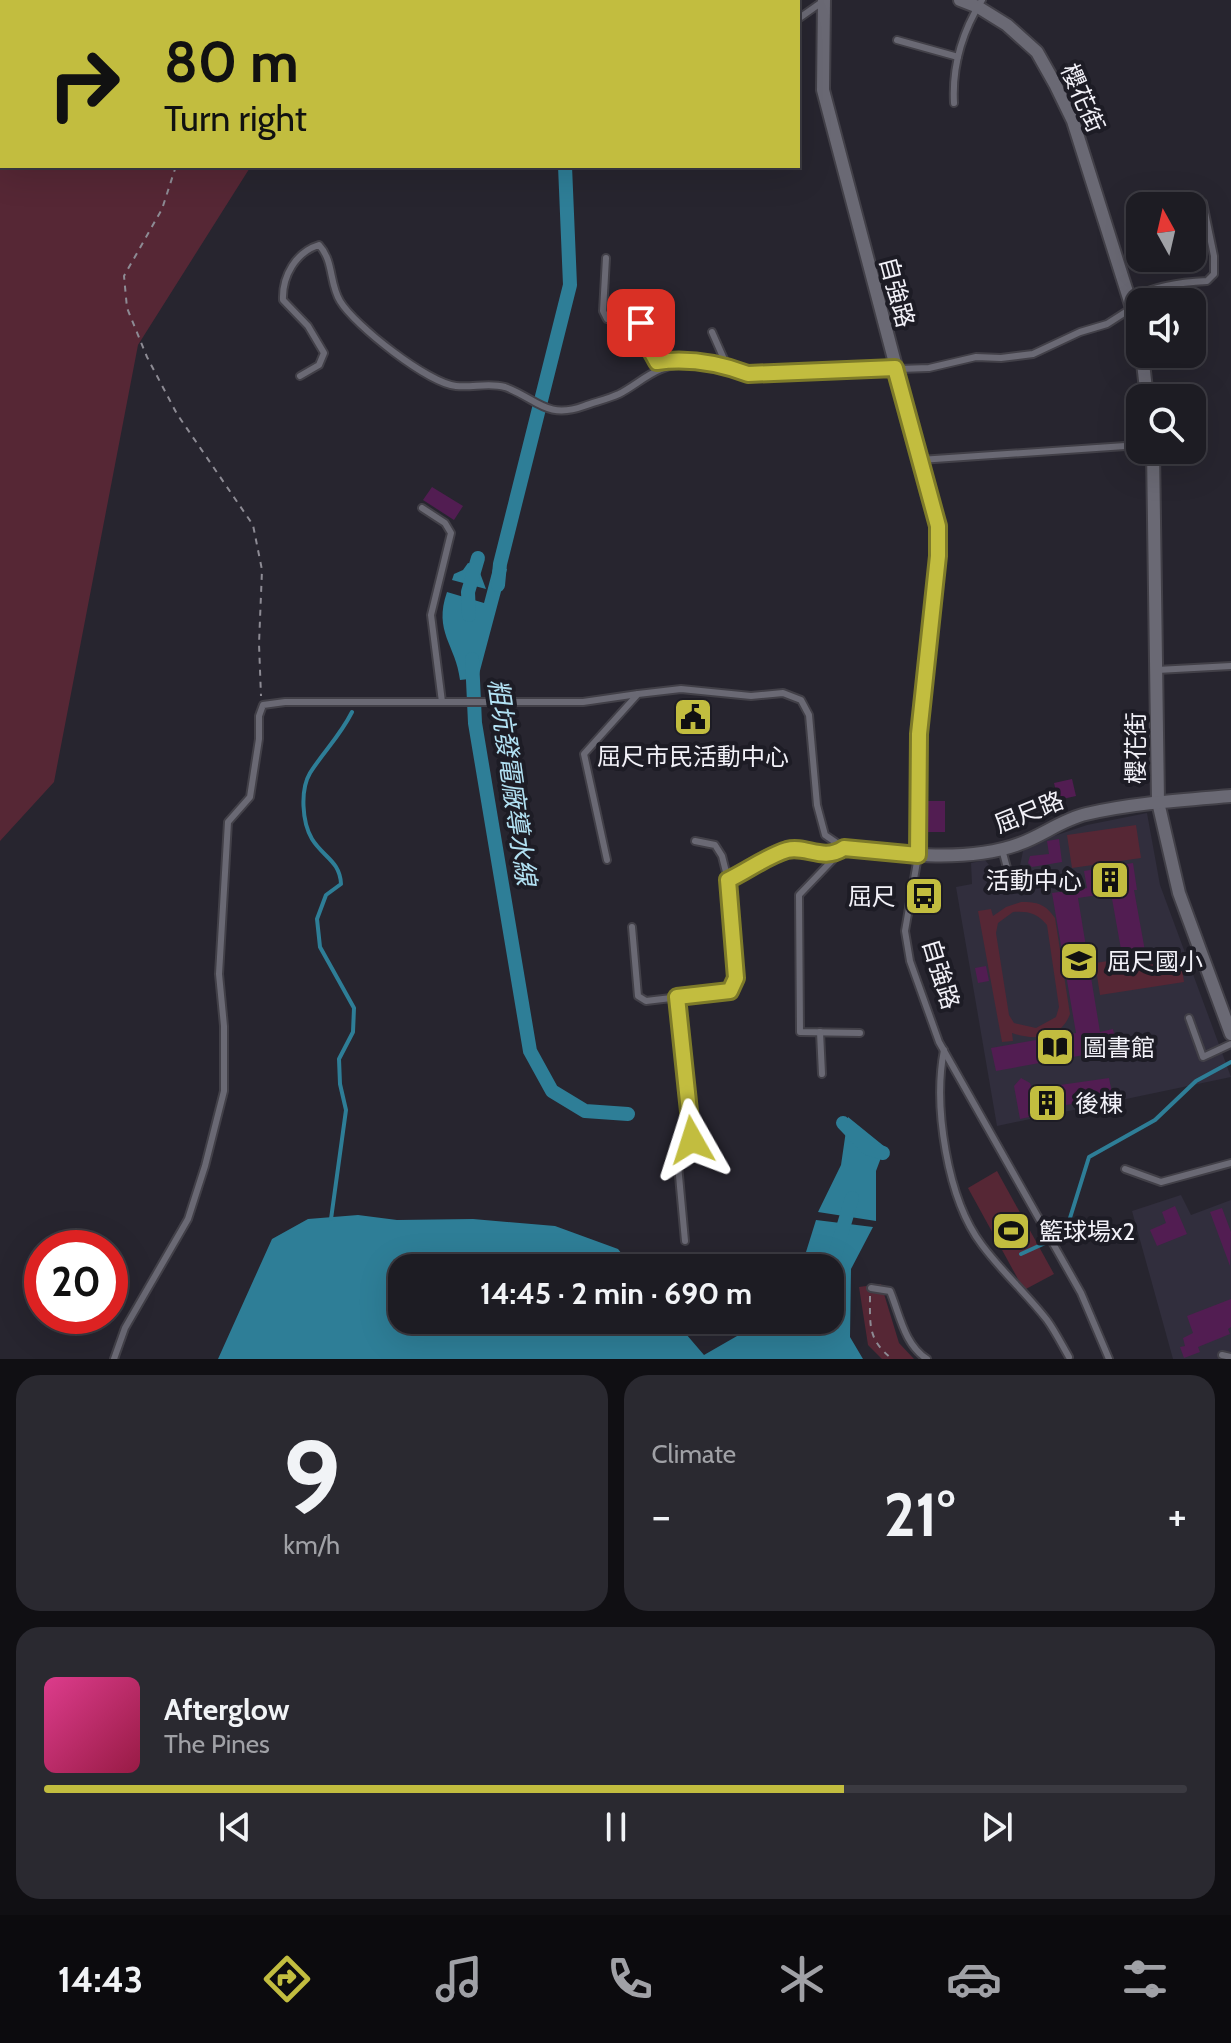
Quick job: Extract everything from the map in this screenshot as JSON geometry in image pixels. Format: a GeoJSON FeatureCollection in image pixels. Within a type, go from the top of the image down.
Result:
{"type":"FeatureCollection","features":[{"type":"Feature","properties":{"kind":"street","name":"櫻花街"},"geometry":{"type":"LineString","coordinates":[[960,0],[980,3],[1037,52],[1073,121],[1126,291]]}},
{"type":"Feature","properties":{"kind":"street","name":"自強路"},"geometry":{"type":"LineString","coordinates":[[822,1],[823,90],[938,526],[938,556],[919,734],[918,855]]}},
{"type":"Feature","properties":{"kind":"street","name":"櫻花街"},"geometry":{"type":"LineString","coordinates":[[1153,464],[1158,802],[1179,893],[1231,1034]]}},
{"type":"Feature","properties":{"kind":"street","name":"屈尺路"},"geometry":{"type":"LineString","coordinates":[[842,850],[918,855],[973,854],[1019,844],[1083,814],[1158,802],[1231,796]]}},
{"type":"Feature","properties":{"kind":"lane"},"geometry":{"type":"LineString","coordinates":[[800,18],[822,1]]}},
{"type":"Feature","properties":{"kind":"lane"},"geometry":{"type":"LineString","coordinates":[[954,103],[953,81],[958,57],[964,35],[980,3]]}},
{"type":"Feature","properties":{"kind":"lane"},"geometry":{"type":"LineString","coordinates":[[897,40],[958,57]]}},
{"type":"Feature","properties":{"kind":"lane"},"geometry":{"type":"LineString","coordinates":[[1157,288],[1179,282],[1207,281],[1214,274],[1214,256],[1206,217]]}},
{"type":"Feature","properties":{"kind":"lane"},"geometry":{"type":"LineString","coordinates":[[300,376],[319,365],[324,353],[308,326],[283,300],[282,287],[294,262],[307,248],[319,245],[328,254],[334,288],[346,309],[362,326],[413,366],[440,382],[456,386],[489,384],[507,388],[529,402],[551,410],[574,410],[618,394],[660,369],[696,362]]}},
{"type":"Feature","properties":{"kind":"lane"},"geometry":{"type":"LineString","coordinates":[[606,258],[603,311],[607,319],[641,323],[649,329],[652,353],[657,362],[673,360],[727,366],[748,374],[929,368],[976,357],[1033,354],[1080,332],[1107,324],[1126,307]]}},
{"type":"Feature","properties":{"kind":"lane"},"geometry":{"type":"LineString","coordinates":[[712,332],[727,366]]}},
{"type":"Feature","properties":{"kind":"lane"},"geometry":{"type":"LineString","coordinates":[[920,460],[1126,446]]}},
{"type":"Feature","properties":{"kind":"lane"},"geometry":{"type":"LineString","coordinates":[[422,508],[445,523],[451,533],[431,615],[442,702]]}},
{"type":"Feature","properties":{"kind":"lane"},"geometry":{"type":"LineString","coordinates":[[1157,670],[1231,666]]}},
{"type":"Feature","properties":{"kind":"lane"},"geometry":{"type":"LineString","coordinates":[[114,1359],[125,1328],[188,1219],[224,1091],[224,1026],[219,974],[228,822],[250,797],[259,739],[259,716],[263,705],[285,702],[583,702],[681,689],[751,696],[783,693],[801,700],[809,715],[817,805],[825,835],[842,850]]}},
{"type":"Feature","properties":{"kind":"lane"},"geometry":{"type":"LineString","coordinates":[[607,860],[584,754],[638,694]]}},
{"type":"Feature","properties":{"kind":"lane"},"geometry":{"type":"LineString","coordinates":[[632,927],[638,996],[646,1001],[730,991],[736,978],[728,880],[722,856],[715,845],[695,841]]}},
{"type":"Feature","properties":{"kind":"lane"},"geometry":{"type":"LineString","coordinates":[[728,880],[789,849],[820,855],[842,850]]}},
{"type":"Feature","properties":{"kind":"lane"},"geometry":{"type":"LineString","coordinates":[[1002,849],[1007,868]]}},
{"type":"Feature","properties":{"kind":"lane"},"geometry":{"type":"LineString","coordinates":[[842,850],[799,895],[800,1032],[860,1033]]}},
{"type":"Feature","properties":{"kind":"lane","name":"自強路"},"geometry":{"type":"LineString","coordinates":[[918,855],[905,931],[910,961],[944,1050],[1081,1293],[1109,1359]]}},
{"type":"Feature","properties":{"kind":"lane"},"geometry":{"type":"LineString","coordinates":[[677,997],[692,1140],[676,1143],[685,1241]]}},
{"type":"Feature","properties":{"kind":"lane"},"geometry":{"type":"LineString","coordinates":[[1189,1018],[1203,1057],[1231,1044]]}},
{"type":"Feature","properties":{"kind":"lane"},"geometry":{"type":"LineString","coordinates":[[820,1032],[822,1074]]}},
{"type":"Feature","properties":{"kind":"lane"},"geometry":{"type":"LineString","coordinates":[[944,1050],[938,1077],[939,1111],[956,1192],[964,1215],[981,1244],[1047,1321],[1066,1358]]}},
{"type":"Feature","properties":{"kind":"lane"},"geometry":{"type":"LineString","coordinates":[[1125,1169],[1161,1182],[1231,1163]]}},
{"type":"Feature","properties":{"kind":"lane"},"geometry":{"type":"LineString","coordinates":[[871,1288],[890,1291],[903,1330],[918,1353],[927,1359]]}},
{"type":"Feature","properties":{"kind":"lane"},"geometry":{"type":"LineString","coordinates":[[1222,1355],[1231,1357]]}},
{"type":"Feature","properties":{"kind":"path"},"geometry":{"type":"LineString","coordinates":[[175,168],[162,209],[124,276],[127,308],[147,357],[177,414],[253,525],[262,570],[259,684],[263,705]]}},
{"type":"Feature","properties":{"kind":"path"},"geometry":{"type":"LineString","coordinates":[[871,1288],[871,1328],[876,1345],[892,1359]]}},
{"type":"Feature","properties":{"kind":"shaded area"},"geometry":{"type":"Polygon","coordinates":[[[0,168],[250,168],[138,345],[54,782],[0,841],[0,168]]]}},
{"type":"Feature","properties":{"kind":"shaded area","name":"屈尺國小"},"geometry":{"type":"Polygon","coordinates":[[[1147,813],[1160,885],[1231,1077],[997,1126],[956,887],[972,884],[971,863],[985,860],[994,871],[1020,866],[1023,851],[1054,836],[1087,825],[1147,813]]]}},
{"type":"Feature","properties":{"kind":"shaded area"},"geometry":{"type":"Polygon","coordinates":[[[1136,825],[1141,858],[1072,868],[1067,835],[1136,825]]]}},
{"type":"Feature","properties":{"kind":"shaded area"},"geometry":{"type":"Polygon","coordinates":[[[1021,902],[1037,903],[1055,918],[1070,1014],[1060,1029],[1046,1036],[1029,1037],[1012,1033],[1013,1041],[1002,1042],[978,911],[991,909],[993,916],[1021,902]],[[1013,912],[998,923],[996,933],[1009,1015],[1014,1023],[1036,1028],[1056,1017],[1059,1007],[1047,925],[1036,915],[1013,912]]]}},
{"type":"Feature","properties":{"kind":"shaded area"},"geometry":{"type":"Polygon","coordinates":[[[1179,950],[1184,982],[1100,995],[1095,963],[1179,950]]]}},
{"type":"Feature","properties":{"kind":"shaded area","name":"籃球場x2"},"geometry":{"type":"Polygon","coordinates":[[[997,1171],[1054,1274],[1024,1290],[968,1188],[997,1171]]]}},
{"type":"Feature","properties":{"kind":"shaded area"},"geometry":{"type":"Polygon","coordinates":[[[1181,1195],[1191,1215],[1231,1200],[1231,1359],[1173,1359],[1132,1211],[1181,1195]]]}},
{"type":"Feature","properties":{"kind":"shaded area"},"geometry":{"type":"Polygon","coordinates":[[[881,1284],[899,1343],[914,1359],[882,1359],[868,1345],[859,1287],[881,1284]]]}},
{"type":"Feature","properties":{"kind":"water"},"geometry":{"type":"Polygon","coordinates":[[[468,563],[481,566],[480,573],[486,589],[452,580],[454,574],[463,570],[468,563]]]}},
{"type":"Feature","properties":{"kind":"water"},"geometry":{"type":"Polygon","coordinates":[[[494,565],[507,569],[478,678],[460,680],[444,628],[443,606],[447,592],[484,603],[494,565]]]}},
{"type":"Feature","properties":{"kind":"water"},"geometry":{"type":"Polygon","coordinates":[[[848,1117],[885,1147],[876,1171],[876,1221],[818,1212],[841,1165],[848,1117]]]}},
{"type":"Feature","properties":{"kind":"water"},"geometry":{"type":"Polygon","coordinates":[[[358,1215],[397,1220],[473,1219],[555,1226],[618,1249],[622,1254],[388,1254],[388,1334],[686,1334],[704,1355],[741,1334],[844,1334],[844,1254],[805,1254],[816,1220],[873,1227],[851,1269],[850,1337],[863,1359],[218,1359],[272,1239],[308,1219],[358,1215]]]}},
{"type":"Feature","properties":{"kind":"building"},"geometry":{"type":"Polygon","coordinates":[[[432,487],[463,506],[454,520],[423,500],[432,487]]]}},
{"type":"Feature","properties":{"kind":"building"},"geometry":{"type":"Polygon","coordinates":[[[1072,779],[1076,796],[1058,800],[1054,783],[1072,779]]]}},
{"type":"Feature","properties":{"kind":"building"},"geometry":{"type":"Polygon","coordinates":[[[928,801],[945,801],[945,832],[927,832],[928,801]]]}},
{"type":"Feature","properties":{"kind":"building"},"geometry":{"type":"Polygon","coordinates":[[[1059,839],[1062,862],[1032,867],[1028,863],[1030,856],[1049,854],[1047,841],[1059,839]]]}},
{"type":"Feature","properties":{"kind":"building"},"geometry":{"type":"Polygon","coordinates":[[[1133,863],[1137,890],[1134,890],[1145,951],[1122,955],[1111,893],[1078,898],[1100,1032],[1113,1029],[1117,1049],[996,1071],[991,1048],[1076,1033],[1052,893],[1087,888],[1084,871],[1133,863]]]}},
{"type":"Feature","properties":{"kind":"building"},"geometry":{"type":"Polygon","coordinates":[[[986,966],[989,981],[978,983],[975,968],[986,966]]]}},
{"type":"Feature","properties":{"kind":"building","name":"後棟"},"geometry":{"type":"Polygon","coordinates":[[[1021,1078],[1030,1083],[1032,1089],[1109,1078],[1113,1098],[1039,1109],[1039,1115],[1020,1119],[1014,1086],[1021,1078]]]}},
{"type":"Feature","properties":{"kind":"building"},"geometry":{"type":"Polygon","coordinates":[[[1175,1206],[1187,1234],[1157,1246],[1150,1230],[1166,1223],[1162,1212],[1175,1206]]]}},
{"type":"Feature","properties":{"kind":"building"},"geometry":{"type":"Polygon","coordinates":[[[1222,1208],[1231,1232],[1230,1266],[1210,1212],[1222,1208]]]}},
{"type":"Feature","properties":{"kind":"building"},"geometry":{"type":"Polygon","coordinates":[[[1231,1299],[1230,1334],[1198,1347],[1200,1352],[1184,1358],[1180,1347],[1185,1346],[1183,1338],[1193,1333],[1187,1316],[1231,1299]]]}},
{"type":"Feature","properties":{"kind":"waterway","name":"粗坑發電廠導水線"},"geometry":{"type":"LineString","coordinates":[[498,585],[500,564],[570,285],[565,168]]}},
{"type":"Feature","properties":{"kind":"waterway"},"geometry":{"type":"LineString","coordinates":[[469,615],[468,592],[478,558]]}},
{"type":"Feature","properties":{"kind":"waterway","name":"粗坑發電廠導水線"},"geometry":{"type":"LineString","coordinates":[[472,659],[475,723],[530,1051],[552,1091],[585,1111],[628,1114]]}},
{"type":"Feature","properties":{"kind":"waterway"},"geometry":{"type":"LineString","coordinates":[[331,1219],[346,1110],[340,1084],[339,1059],[353,1032],[354,1008],[320,947],[317,919],[326,895],[341,884],[338,870],[309,832],[304,815],[304,797],[310,773],[352,712]]}},
{"type":"Feature","properties":{"kind":"waterway"},"geometry":{"type":"LineString","coordinates":[[1021,1254],[1065,1234],[1089,1157],[1155,1120],[1196,1081],[1231,1062]]}},
{"type":"Feature","properties":{"kind":"waterway"},"geometry":{"type":"LineString","coordinates":[[843,1123],[867,1148],[883,1153]]}},
{"type":"Feature","properties":{"kind":"waterway"},"geometry":{"type":"LineString","coordinates":[[835,1254],[852,1198]]}},
{"type":"Feature","properties":{"kind":"place","name":"屈尺市民活動中心"},"geometry":{"type":"Point","coordinates":[693,717]}},
{"type":"Feature","properties":{"kind":"place","name":"活動中心"},"geometry":{"type":"Point","coordinates":[1110,880]}},
{"type":"Feature","properties":{"kind":"place","name":"屈尺"},"geometry":{"type":"Point","coordinates":[924,896]}},
{"type":"Feature","properties":{"kind":"place","name":"屈尺國小"},"geometry":{"type":"Point","coordinates":[1079,961]}},
{"type":"Feature","properties":{"kind":"place","name":"圖書館"},"geometry":{"type":"Point","coordinates":[1055,1047]}},
{"type":"Feature","properties":{"kind":"place","name":"後棟"},"geometry":{"type":"Point","coordinates":[1047,1103]}},
{"type":"Feature","properties":{"kind":"place","name":"籃球場x2"},"geometry":{"type":"Point","coordinates":[1011,1231]}},
{"type":"Feature","properties":{"kind":"route"},"geometry":{"type":"LineString","coordinates":[[641,323],[649,329],[652,353],[657,362],[673,360],[727,366],[748,374],[895,368],[938,526],[938,556],[919,734],[918,855],[844,848],[820,855],[789,849],[728,880],[736,978],[730,991],[677,997],[692,1140]]}}]}
